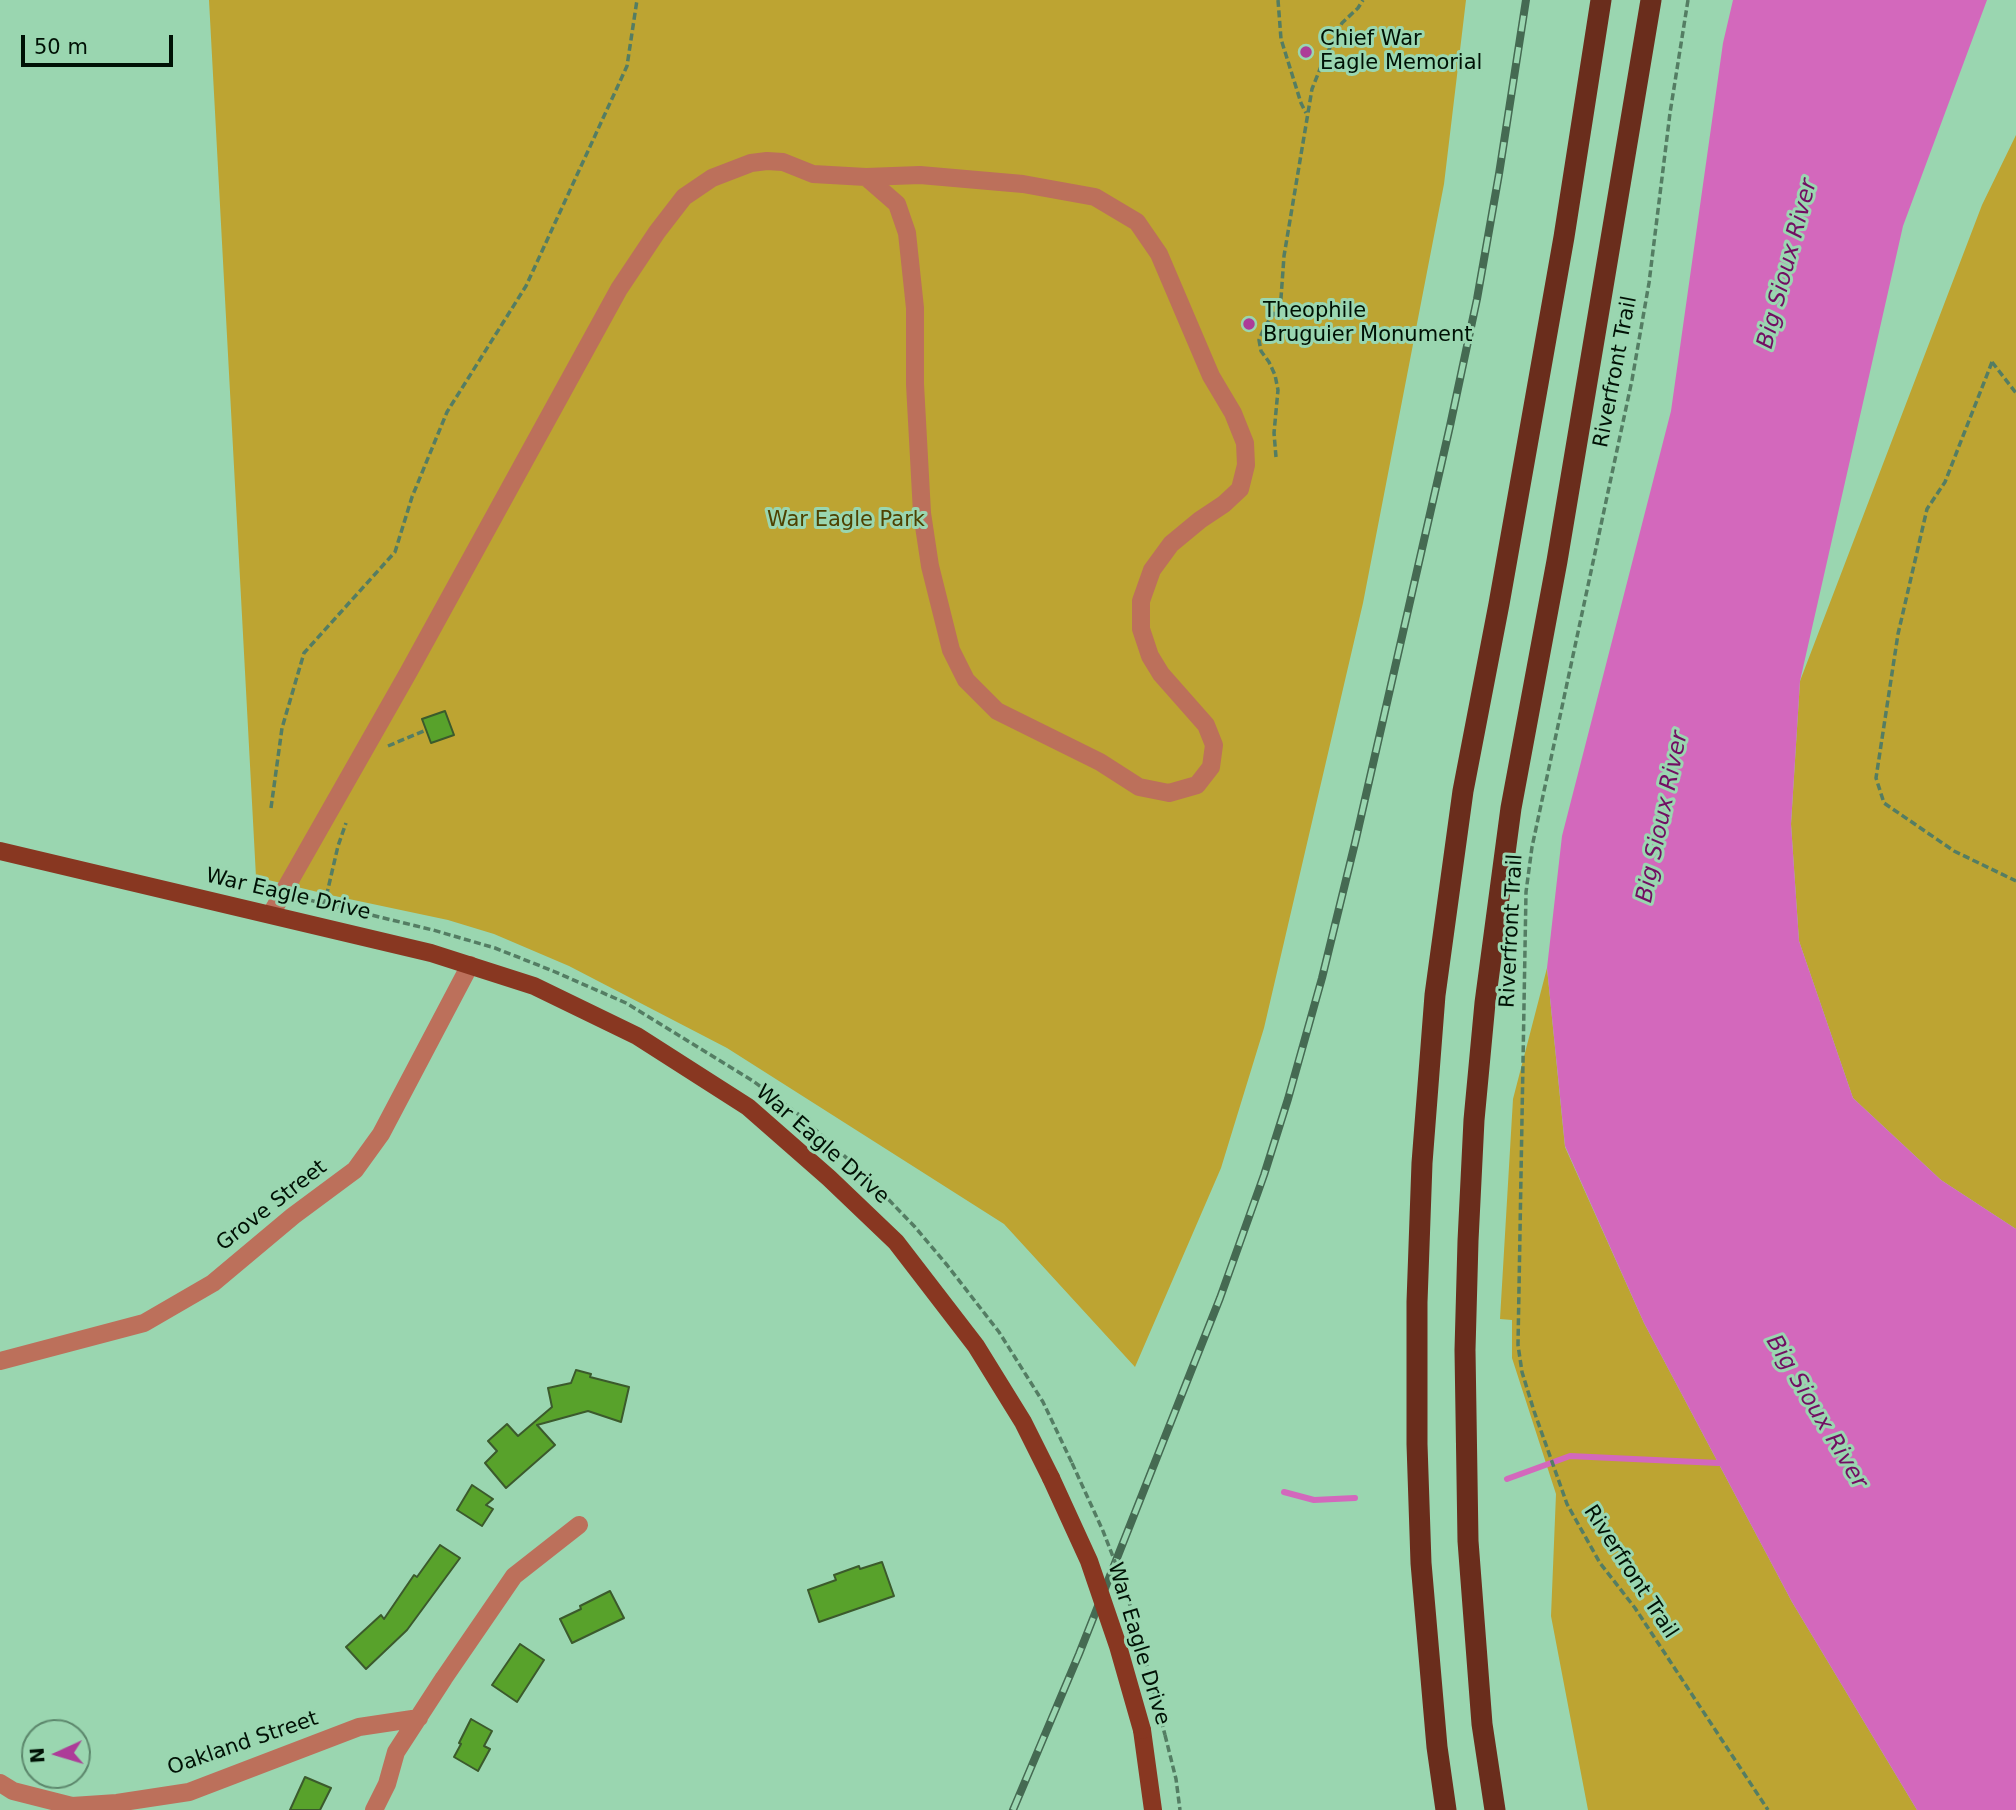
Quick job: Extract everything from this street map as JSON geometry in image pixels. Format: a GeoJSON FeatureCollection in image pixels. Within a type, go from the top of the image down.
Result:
{"type":"FeatureCollection","features":[{"type":"Feature","properties":{"kind":"highway"},"geometry":{"type":"LineString","coordinates":[[1446,1810],[1437,1747],[1421,1563],[1417,1444],[1416,1302],[1422,1163],[1435,995],[1463,792],[1559,265],[1601,0]]}},
{"type":"Feature","properties":{"kind":"highway"},"geometry":{"type":"LineString","coordinates":[[1495,1810],[1482,1724],[1468,1541],[1465,1350],[1474,1120],[1485,1003],[1511,808],[1557,561],[1651,0]]}},
{"type":"Feature","properties":{"kind":"main road","name":"War Eagle Drive"},"geometry":{"type":"LineString","coordinates":[[0,851],[431,953],[534,986],[637,1036],[748,1108],[830,1178],[896,1242],[976,1346],[1023,1422],[1089,1561],[1118,1646],[1142,1730],[1153,1810]]}},
{"type":"Feature","properties":{"kind":"street"},"geometry":{"type":"LineString","coordinates":[[271,914],[408,673],[619,289],[684,197],[712,178],[751,163],[783,162],[813,174],[866,177],[920,175],[1023,184],[1095,197],[1137,222],[1159,254],[1211,376],[1233,413],[1245,443],[1246,464],[1240,489],[1171,544],[1152,570],[1140,601],[1141,629],[1150,656],[1161,674],[1206,725],[1214,745],[1212,767],[1196,785],[1170,793],[1139,787],[1100,762],[997,711],[966,680],[951,650],[941,616],[922,513],[915,384],[915,308],[907,233],[897,204],[866,177]]}},
{"type":"Feature","properties":{"kind":"street","name":"Grove Street"},"geometry":{"type":"LineString","coordinates":[[0,1361],[144,1323],[213,1283],[293,1216],[355,1170],[381,1134],[470,965]]}},
{"type":"Feature","properties":{"kind":"street"},"geometry":{"type":"LineString","coordinates":[[374,1810],[387,1784],[396,1752],[514,1576],[579,1525]]}},
{"type":"Feature","properties":{"kind":"street","name":"Oakland Street"},"geometry":{"type":"LineString","coordinates":[[0,1783],[13,1791],[72,1806],[117,1803],[189,1791],[359,1727],[419,1717]]}},
{"type":"Feature","properties":{"kind":"path"},"geometry":{"type":"LineString","coordinates":[[271,808],[282,728],[304,653],[395,552],[412,497],[447,412],[526,286],[627,66],[637,0]]}},
{"type":"Feature","properties":{"kind":"path"},"geometry":{"type":"LineString","coordinates":[[1278,0],[1281,39],[1301,103],[1308,114]]}},
{"type":"Feature","properties":{"kind":"path"},"geometry":{"type":"LineString","coordinates":[[1276,457],[1274,433],[1278,390],[1275,375],[1261,351],[1259,340],[1281,298],[1284,256],[1312,89],[1342,23],[1363,0]]}},
{"type":"Feature","properties":{"kind":"path","name":"Riverfront Trail"},"geometry":{"type":"LineString","coordinates":[[1688,0],[1670,113],[1649,283],[1632,380],[1532,847],[1527,892],[1518,1345],[1522,1372],[1534,1411],[1567,1504],[1600,1563],[1634,1608],[1768,1810]]}},
{"type":"Feature","properties":{"kind":"path"},"geometry":{"type":"LineString","coordinates":[[2016,393],[1992,362],[1945,482],[1927,509],[1898,634],[1876,778],[1884,803],[1954,851],[2016,881]]}},
{"type":"Feature","properties":{"kind":"path"},"geometry":{"type":"LineString","coordinates":[[387,746],[426,730]]}},
{"type":"Feature","properties":{"kind":"path"},"geometry":{"type":"LineString","coordinates":[[320,926],[338,846],[346,823]]}},
{"type":"Feature","properties":{"kind":"path"},"geometry":{"type":"LineString","coordinates":[[1072,1463],[1103,1531],[1142,1642],[1176,1779],[1180,1810]]}},
{"type":"Feature","properties":{"kind":"green space","name":"War Eagle Park"},"geometry":{"type":"Polygon","coordinates":[[[209,0],[1466,0],[1444,184],[1363,603],[1264,1028],[1221,1168],[1135,1367],[1004,1224],[727,1048],[569,966],[494,934],[448,920],[256,877],[209,0]]]}},
{"type":"Feature","properties":{"kind":"green space"},"geometry":{"type":"Polygon","coordinates":[[[2016,135],[2016,1229],[1941,1180],[1853,1098],[1799,941],[1791,824],[1800,681],[1982,205],[2016,135]]]}},
{"type":"Feature","properties":{"kind":"green space"},"geometry":{"type":"Polygon","coordinates":[[[1547,968],[1565,1147],[1644,1323],[1792,1602],[1917,1810],[1588,1810],[1551,1616],[1556,1494],[1512,1358],[1512,1320],[1500,1319],[1513,1099],[1547,968]]]}},
{"type":"Feature","properties":{"kind":"water","name":"Big Sioux River"},"geometry":{"type":"Polygon","coordinates":[[[1733,0],[1987,0],[1903,226],[1800,681],[1791,824],[1799,941],[1853,1098],[1941,1180],[2016,1229],[2016,1810],[1917,1810],[1792,1602],[1644,1323],[1565,1146],[1547,968],[1562,836],[1671,411],[1723,43],[1733,0]]]}},
{"type":"Feature","properties":{"kind":"building"},"geometry":{"type":"Polygon","coordinates":[[[445,711],[454,735],[431,743],[422,719],[445,711]]]}},
{"type":"Feature","properties":{"kind":"building"},"geometry":{"type":"Polygon","coordinates":[[[576,1370],[591,1374],[590,1377],[629,1387],[621,1422],[588,1411],[537,1425],[555,1445],[506,1488],[485,1463],[497,1451],[488,1441],[507,1424],[518,1436],[552,1407],[548,1388],[571,1383],[576,1370]]]}},
{"type":"Feature","properties":{"kind":"building"},"geometry":{"type":"Polygon","coordinates":[[[472,1485],[493,1499],[486,1505],[493,1509],[482,1526],[457,1510],[472,1485]]]}},
{"type":"Feature","properties":{"kind":"building"},"geometry":{"type":"Polygon","coordinates":[[[440,1545],[460,1558],[407,1630],[366,1669],[346,1647],[381,1615],[384,1619],[414,1575],[417,1577],[440,1545]]]}},
{"type":"Feature","properties":{"kind":"building"},"geometry":{"type":"Polygon","coordinates":[[[882,1562],[894,1596],[819,1622],[808,1590],[836,1580],[834,1575],[859,1566],[860,1569],[882,1562]]]}},
{"type":"Feature","properties":{"kind":"building"},"geometry":{"type":"Polygon","coordinates":[[[610,1591],[624,1618],[572,1643],[560,1619],[610,1591]]]}},
{"type":"Feature","properties":{"kind":"building"},"geometry":{"type":"Polygon","coordinates":[[[520,1644],[544,1660],[517,1702],[492,1685],[520,1644]]]}},
{"type":"Feature","properties":{"kind":"building"},"geometry":{"type":"Polygon","coordinates":[[[471,1719],[492,1731],[484,1746],[490,1749],[478,1771],[454,1757],[471,1719]]]}},
{"type":"Feature","properties":{"kind":"building"},"geometry":{"type":"Polygon","coordinates":[[[305,1777],[331,1788],[320,1810],[290,1810],[305,1777]]]}},
{"type":"Feature","properties":{"kind":"waterway"},"geometry":{"type":"LineString","coordinates":[[1507,1479],[1570,1456],[1718,1463]]}},
{"type":"Feature","properties":{"kind":"waterway"},"geometry":{"type":"LineString","coordinates":[[1284,1492],[1314,1500],[1355,1498]]}},
{"type":"Feature","properties":{"kind":"railway"},"geometry":{"type":"LineString","coordinates":[[1013,1810],[1079,1654],[1220,1298],[1288,1099],[1322,978],[1355,843],[1450,426],[1477,299],[1526,0]]}},
{"type":"Feature","properties":{"kind":"place","name":"Chief War Eagle Memorial"},"geometry":{"type":"Point","coordinates":[1306,52]}},
{"type":"Feature","properties":{"kind":"place","name":"Theophile Bruguier Monument"},"geometry":{"type":"Point","coordinates":[1249,324]}}]}
